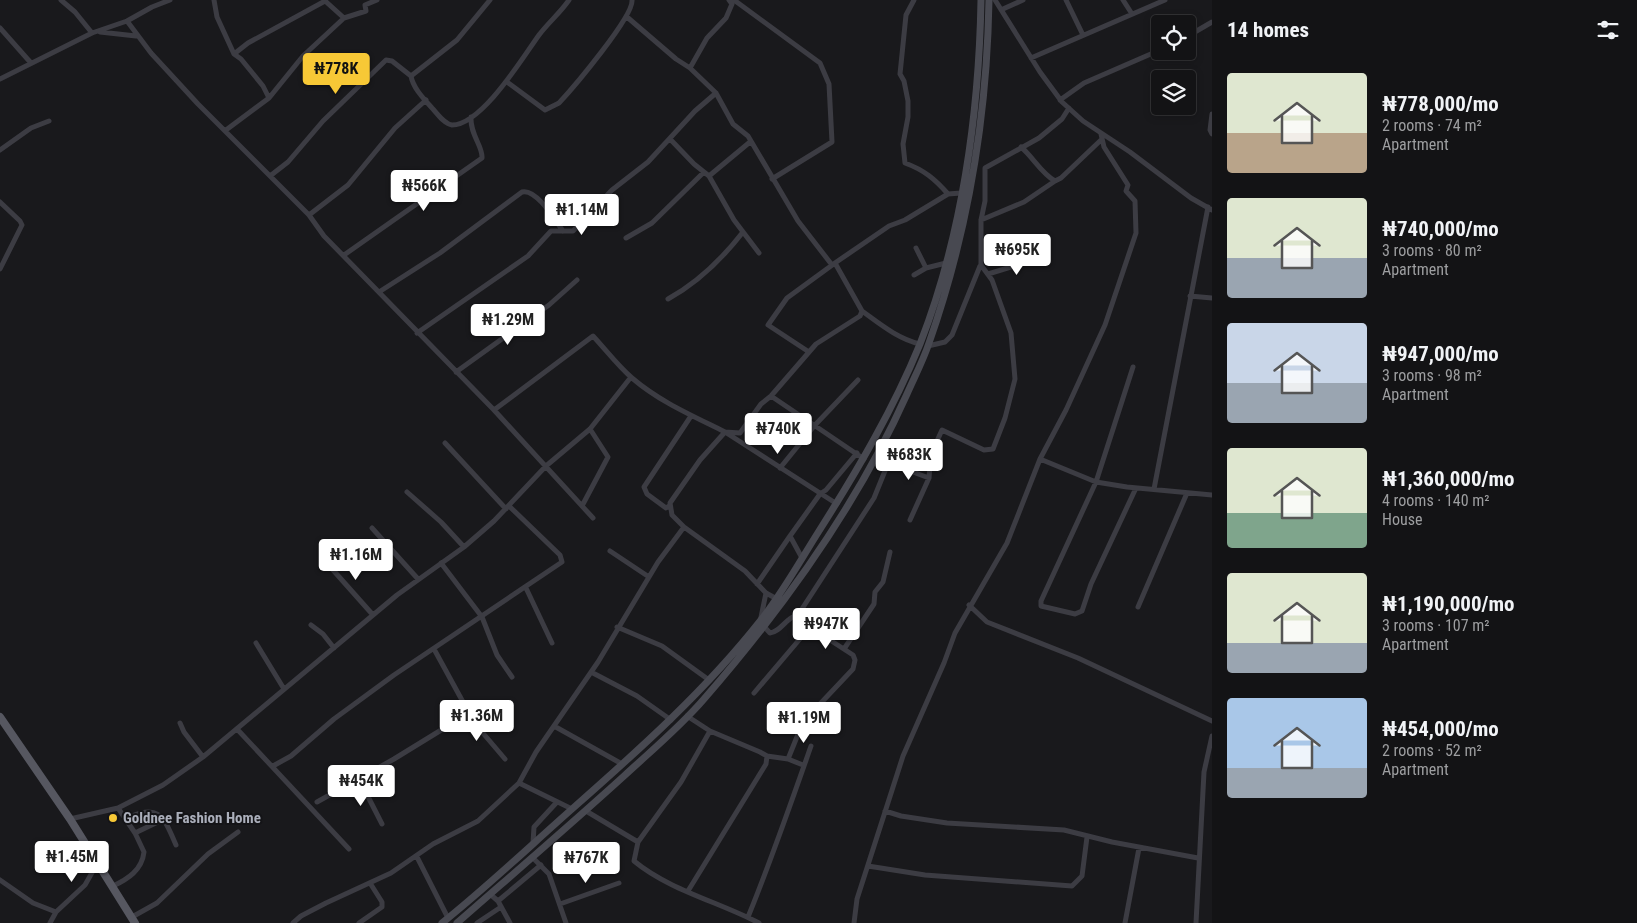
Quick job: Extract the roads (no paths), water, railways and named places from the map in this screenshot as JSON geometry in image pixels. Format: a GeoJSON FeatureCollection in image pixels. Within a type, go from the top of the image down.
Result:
{"type":"FeatureCollection","features":[{"type":"Feature","properties":{"kind":"main road"},"geometry":{"type":"LineString","coordinates":[[445,921],[671,720],[709,680],[760,622],[777,599],[864,459],[920,344],[946,263],[972,136],[979,71],[981,0]]}},
{"type":"Feature","properties":{"kind":"main road"},"geometry":{"type":"LineString","coordinates":[[457,923],[586,811],[687,716],[764,629],[816,557],[878,454],[928,346],[944,299],[970,200],[982,122],[988,60],[989,0]]}},
{"type":"Feature","properties":{"kind":"main road"},"geometry":{"type":"LineString","coordinates":[[0,717],[70,819],[133,920]]}},
{"type":"Feature","properties":{"kind":"street"},"geometry":{"type":"LineString","coordinates":[[61,0],[94,32],[136,36]]}},
{"type":"Feature","properties":{"kind":"street"},"geometry":{"type":"LineString","coordinates":[[0,79],[94,32],[127,21],[152,7],[170,0]]}},
{"type":"Feature","properties":{"kind":"street"},"geometry":{"type":"LineString","coordinates":[[214,0],[226,40],[234,54],[241,59],[263,86],[269,98]]}},
{"type":"Feature","properties":{"kind":"street"},"geometry":{"type":"LineString","coordinates":[[234,54],[248,43],[324,0],[344,18]]}},
{"type":"Feature","properties":{"kind":"street"},"geometry":{"type":"LineString","coordinates":[[226,130],[269,98],[304,56],[344,18],[366,11],[365,5],[376,0]]}},
{"type":"Feature","properties":{"kind":"street"},"geometry":{"type":"LineString","coordinates":[[411,76],[457,40],[490,0]]}},
{"type":"Feature","properties":{"kind":"street"},"geometry":{"type":"LineString","coordinates":[[270,176],[288,162],[323,121],[382,62],[392,61],[411,76],[412,82],[426,100],[450,124],[471,116],[497,94],[507,82],[515,66],[569,0]]}},
{"type":"Feature","properties":{"kind":"street"},"geometry":{"type":"LineString","coordinates":[[507,82],[542,109],[546,111],[551,109],[571,90],[627,17],[632,9],[632,0]]}},
{"type":"Feature","properties":{"kind":"street"},"geometry":{"type":"LineString","coordinates":[[690,68],[707,38],[726,18],[732,4],[729,0]]}},
{"type":"Feature","properties":{"kind":"street"},"geometry":{"type":"LineString","coordinates":[[734,0],[820,63],[829,84],[832,142],[772,179]]}},
{"type":"Feature","properties":{"kind":"street"},"geometry":{"type":"LineString","coordinates":[[914,0],[906,15],[900,74],[904,81],[908,101],[908,117],[903,144],[905,164],[921,169],[935,179],[948,194]]}},
{"type":"Feature","properties":{"kind":"street"},"geometry":{"type":"LineString","coordinates":[[995,0],[1060,100],[1101,137],[1130,152],[1191,198],[1210,209],[1190,296],[1154,490]]}},
{"type":"Feature","properties":{"kind":"street"},"geometry":{"type":"LineString","coordinates":[[1002,9],[1023,0]]}},
{"type":"Feature","properties":{"kind":"street"},"geometry":{"type":"LineString","coordinates":[[1066,0],[1083,35]]}},
{"type":"Feature","properties":{"kind":"street"},"geometry":{"type":"LineString","coordinates":[[1124,0],[1132,14]]}},
{"type":"Feature","properties":{"kind":"street"},"geometry":{"type":"LineString","coordinates":[[1032,58],[1165,0]]}},
{"type":"Feature","properties":{"kind":"street"},"geometry":{"type":"LineString","coordinates":[[627,17],[676,59],[690,68],[716,93],[733,124],[748,136],[801,225],[832,265],[835,263]]}},
{"type":"Feature","properties":{"kind":"street"},"geometry":{"type":"LineString","coordinates":[[127,21],[136,36],[198,104],[309,215],[324,236],[494,410],[593,518]]}},
{"type":"Feature","properties":{"kind":"street"},"geometry":{"type":"LineString","coordinates":[[1196,31],[1212,22]]}},
{"type":"Feature","properties":{"kind":"street"},"geometry":{"type":"LineString","coordinates":[[0,28],[31,63]]}},
{"type":"Feature","properties":{"kind":"street"},"geometry":{"type":"LineString","coordinates":[[1060,100],[1084,83],[1151,54]]}},
{"type":"Feature","properties":{"kind":"street"},"geometry":{"type":"LineString","coordinates":[[417,333],[528,256],[551,231],[573,231],[612,190],[648,162],[716,93]]}},
{"type":"Feature","properties":{"kind":"street"},"geometry":{"type":"LineString","coordinates":[[309,215],[348,185],[395,128],[426,100]]}},
{"type":"Feature","properties":{"kind":"street"},"geometry":{"type":"LineString","coordinates":[[928,346],[945,342],[952,335],[980,265],[981,220],[985,201],[985,168],[1039,138],[1062,119],[1069,108]]}},
{"type":"Feature","properties":{"kind":"street"},"geometry":{"type":"LineString","coordinates":[[1212,114],[1212,134]]}},
{"type":"Feature","properties":{"kind":"street"},"geometry":{"type":"LineString","coordinates":[[344,255],[482,158],[472,133],[471,116]]}},
{"type":"Feature","properties":{"kind":"street"},"geometry":{"type":"LineString","coordinates":[[0,150],[31,128],[49,121]]}},
{"type":"Feature","properties":{"kind":"street"},"geometry":{"type":"LineString","coordinates":[[981,220],[1024,202],[1061,178],[1101,137]]}},
{"type":"Feature","properties":{"kind":"street"},"geometry":{"type":"LineString","coordinates":[[854,923],[857,898],[903,756],[944,663],[954,633],[1007,543],[1040,459],[1066,410],[1105,325],[1136,233],[1135,201],[1126,191],[1128,185],[1101,137]]}},
{"type":"Feature","properties":{"kind":"street"},"geometry":{"type":"LineString","coordinates":[[670,139],[706,174],[743,232],[759,253]]}},
{"type":"Feature","properties":{"kind":"street"},"geometry":{"type":"LineString","coordinates":[[626,238],[652,223],[706,174],[750,142]]}},
{"type":"Feature","properties":{"kind":"street"},"geometry":{"type":"LineString","coordinates":[[1021,147],[1043,168],[1048,177],[1055,181]]}},
{"type":"Feature","properties":{"kind":"street"},"geometry":{"type":"LineString","coordinates":[[379,292],[440,253],[522,192],[530,193],[543,204],[563,230]]}},
{"type":"Feature","properties":{"kind":"street"},"geometry":{"type":"LineString","coordinates":[[809,352],[768,325],[787,298],[889,226],[905,220],[948,194],[961,193]]}},
{"type":"Feature","properties":{"kind":"street"},"geometry":{"type":"LineString","coordinates":[[0,202],[20,221],[22,226],[0,269]]}},
{"type":"Feature","properties":{"kind":"street"},"geometry":{"type":"LineString","coordinates":[[668,299],[702,276],[721,260],[743,232]]}},
{"type":"Feature","properties":{"kind":"street"},"geometry":{"type":"LineString","coordinates":[[916,248],[926,268]]}},
{"type":"Feature","properties":{"kind":"street"},"geometry":{"type":"LineString","coordinates":[[988,274],[1041,258]]}},
{"type":"Feature","properties":{"kind":"street"},"geometry":{"type":"LineString","coordinates":[[835,263],[862,310],[908,341],[920,344]]}},
{"type":"Feature","properties":{"kind":"street"},"geometry":{"type":"LineString","coordinates":[[914,275],[926,268],[946,263]]}},
{"type":"Feature","properties":{"kind":"street"},"geometry":{"type":"LineString","coordinates":[[910,520],[928,478],[932,454],[942,430],[984,450],[993,449],[1016,379],[1012,339],[988,274],[980,265]]}},
{"type":"Feature","properties":{"kind":"street"},"geometry":{"type":"LineString","coordinates":[[456,372],[549,305],[577,280]]}},
{"type":"Feature","properties":{"kind":"street"},"geometry":{"type":"LineString","coordinates":[[1190,296],[1212,298]]}},
{"type":"Feature","properties":{"kind":"street"},"geometry":{"type":"LineString","coordinates":[[725,432],[740,433],[761,404],[771,396],[809,352],[825,337],[860,316],[862,310]]}},
{"type":"Feature","properties":{"kind":"street"},"geometry":{"type":"LineString","coordinates":[[494,410],[592,336],[631,377],[655,395],[691,416],[725,432],[837,504]]}},
{"type":"Feature","properties":{"kind":"street"},"geometry":{"type":"LineString","coordinates":[[1133,367],[1096,482],[1041,601],[1041,606],[1076,614],[1082,611],[1091,584],[1136,488]]}},
{"type":"Feature","properties":{"kind":"street"},"geometry":{"type":"LineString","coordinates":[[70,819],[118,808],[163,785],[203,758],[373,615],[418,579],[464,547],[508,508],[546,466],[590,429],[631,377]]}},
{"type":"Feature","properties":{"kind":"street"},"geometry":{"type":"LineString","coordinates":[[780,468],[816,425],[858,380]]}},
{"type":"Feature","properties":{"kind":"street"},"geometry":{"type":"LineString","coordinates":[[771,396],[864,459]]}},
{"type":"Feature","properties":{"kind":"street"},"geometry":{"type":"LineString","coordinates":[[691,416],[644,487],[647,494],[666,508],[700,460],[725,432]]}},
{"type":"Feature","properties":{"kind":"street"},"geometry":{"type":"LineString","coordinates":[[582,506],[608,456],[590,429]]}},
{"type":"Feature","properties":{"kind":"street"},"geometry":{"type":"LineString","coordinates":[[273,766],[290,756],[346,710],[562,562],[562,558],[508,508],[445,443]]}},
{"type":"Feature","properties":{"kind":"street"},"geometry":{"type":"LineString","coordinates":[[757,584],[820,494],[826,490],[857,453]]}},
{"type":"Feature","properties":{"kind":"street"},"geometry":{"type":"LineString","coordinates":[[878,454],[889,461],[928,478]]}},
{"type":"Feature","properties":{"kind":"street"},"geometry":{"type":"LineString","coordinates":[[1040,459],[1096,482],[1136,488],[1212,495]]}},
{"type":"Feature","properties":{"kind":"street"},"geometry":{"type":"LineString","coordinates":[[766,593],[760,622],[764,629],[770,633],[775,632],[791,617],[798,615],[874,498],[889,461]]}},
{"type":"Feature","properties":{"kind":"street"},"geometry":{"type":"LineString","coordinates":[[407,492],[441,522],[464,547]]}},
{"type":"Feature","properties":{"kind":"street"},"geometry":{"type":"LineString","coordinates":[[1138,607],[1187,493]]}},
{"type":"Feature","properties":{"kind":"street"},"geometry":{"type":"LineString","coordinates":[[669,506],[672,515],[684,527],[720,552],[766,593],[777,599]]}},
{"type":"Feature","properties":{"kind":"street"},"geometry":{"type":"LineString","coordinates":[[293,923],[301,916],[370,883],[417,857],[433,844],[478,820],[519,783],[536,752],[591,672],[649,577],[684,527]]}},
{"type":"Feature","properties":{"kind":"street"},"geometry":{"type":"LineString","coordinates":[[372,528],[418,579]]}},
{"type":"Feature","properties":{"kind":"street"},"geometry":{"type":"LineString","coordinates":[[790,536],[802,558]]}},
{"type":"Feature","properties":{"kind":"street"},"geometry":{"type":"LineString","coordinates":[[610,551],[649,577]]}},
{"type":"Feature","properties":{"kind":"street"},"geometry":{"type":"LineString","coordinates":[[844,649],[874,604],[875,592],[883,582],[890,552]]}},
{"type":"Feature","properties":{"kind":"street"},"geometry":{"type":"LineString","coordinates":[[325,561],[373,615]]}},
{"type":"Feature","properties":{"kind":"street"},"geometry":{"type":"LineString","coordinates":[[441,563],[482,617],[497,655],[512,677]]}},
{"type":"Feature","properties":{"kind":"street"},"geometry":{"type":"LineString","coordinates":[[526,588],[552,643]]}},
{"type":"Feature","properties":{"kind":"street"},"geometry":{"type":"LineString","coordinates":[[969,605],[987,622],[1078,658],[1212,721]]}},
{"type":"Feature","properties":{"kind":"street"},"geometry":{"type":"LineString","coordinates":[[788,759],[803,722],[853,669],[856,660],[853,655],[810,627],[798,615]]}},
{"type":"Feature","properties":{"kind":"street"},"geometry":{"type":"LineString","coordinates":[[312,625],[323,634],[334,648]]}},
{"type":"Feature","properties":{"kind":"street"},"geometry":{"type":"LineString","coordinates":[[618,627],[662,646],[709,680]]}},
{"type":"Feature","properties":{"kind":"street"},"geometry":{"type":"LineString","coordinates":[[754,693],[810,627]]}},
{"type":"Feature","properties":{"kind":"street"},"geometry":{"type":"LineString","coordinates":[[256,643],[284,689]]}},
{"type":"Feature","properties":{"kind":"street"},"geometry":{"type":"LineString","coordinates":[[434,649],[463,702],[465,712],[505,759]]}},
{"type":"Feature","properties":{"kind":"street"},"geometry":{"type":"LineString","coordinates":[[591,672],[637,696],[671,720]]}},
{"type":"Feature","properties":{"kind":"street"},"geometry":{"type":"LineString","coordinates":[[317,802],[464,716],[465,712]]}},
{"type":"Feature","properties":{"kind":"street"},"geometry":{"type":"LineString","coordinates":[[687,716],[710,731],[767,756],[788,759],[803,765]]}},
{"type":"Feature","properties":{"kind":"street"},"geometry":{"type":"LineString","coordinates":[[180,723],[184,732],[203,758]]}},
{"type":"Feature","properties":{"kind":"street"},"geometry":{"type":"LineString","coordinates":[[554,726],[622,764]]}},
{"type":"Feature","properties":{"kind":"street"},"geometry":{"type":"LineString","coordinates":[[236,729],[350,849]]}},
{"type":"Feature","properties":{"kind":"street"},"geometry":{"type":"LineString","coordinates":[[710,731],[681,782],[638,842],[634,861],[655,875],[760,923]]}},
{"type":"Feature","properties":{"kind":"street"},"geometry":{"type":"LineString","coordinates":[[1196,923],[1204,772],[1212,736]]}},
{"type":"Feature","properties":{"kind":"street"},"geometry":{"type":"LineString","coordinates":[[748,917],[789,813],[803,765],[811,746]]}},
{"type":"Feature","properties":{"kind":"street"},"geometry":{"type":"LineString","coordinates":[[688,891],[765,766],[767,756]]}},
{"type":"Feature","properties":{"kind":"street"},"geometry":{"type":"LineString","coordinates":[[359,779],[382,824]]}},
{"type":"Feature","properties":{"kind":"street"},"geometry":{"type":"LineString","coordinates":[[519,783],[572,809]]}},
{"type":"Feature","properties":{"kind":"street"},"geometry":{"type":"LineString","coordinates":[[533,844],[534,827],[557,802]]}},
{"type":"Feature","properties":{"kind":"street"},"geometry":{"type":"LineString","coordinates":[[113,886],[129,878],[142,861],[144,852],[135,833],[118,808]]}},
{"type":"Feature","properties":{"kind":"street"},"geometry":{"type":"LineString","coordinates":[[125,819],[145,810],[159,814],[164,819],[176,844]]}},
{"type":"Feature","properties":{"kind":"street"},"geometry":{"type":"LineString","coordinates":[[586,811],[638,842]]}},
{"type":"Feature","properties":{"kind":"street"},"geometry":{"type":"LineString","coordinates":[[885,812],[947,823],[1064,830],[1139,848],[1198,858]]}},
{"type":"Feature","properties":{"kind":"street"},"geometry":{"type":"LineString","coordinates":[[135,833],[164,819]]}},
{"type":"Feature","properties":{"kind":"street"},"geometry":{"type":"LineString","coordinates":[[133,920],[157,903],[208,854],[238,832]]}},
{"type":"Feature","properties":{"kind":"street"},"geometry":{"type":"LineString","coordinates":[[868,866],[925,875],[1072,886],[1082,876],[1087,837]]}},
{"type":"Feature","properties":{"kind":"street"},"geometry":{"type":"LineString","coordinates":[[1125,923],[1139,848]]}},
{"type":"Feature","properties":{"kind":"street"},"geometry":{"type":"LineString","coordinates":[[417,857],[445,921]]}},
{"type":"Feature","properties":{"kind":"street"},"geometry":{"type":"LineString","coordinates":[[532,858],[549,874],[566,923]]}},
{"type":"Feature","properties":{"kind":"street"},"geometry":{"type":"LineString","coordinates":[[50,923],[56,912],[84,885],[98,862]]}},
{"type":"Feature","properties":{"kind":"street"},"geometry":{"type":"LineString","coordinates":[[498,901],[541,865]]}},
{"type":"Feature","properties":{"kind":"street"},"geometry":{"type":"LineString","coordinates":[[0,880],[33,902],[56,912]]}},
{"type":"Feature","properties":{"kind":"street"},"geometry":{"type":"LineString","coordinates":[[359,923],[363,918],[382,907],[382,902],[370,883]]}},
{"type":"Feature","properties":{"kind":"street"},"geometry":{"type":"LineString","coordinates":[[560,904],[619,883]]}},
{"type":"Feature","properties":{"kind":"street"},"geometry":{"type":"LineString","coordinates":[[490,894],[498,901],[510,923]]}},
{"type":"Feature","properties":{"kind":"street"},"geometry":{"type":"LineString","coordinates":[[477,923],[502,907]]}},
{"type":"Feature","properties":{"kind":"place","name":"Goldnee Fashion Home"},"geometry":{"type":"Point","coordinates":[113,818]}}]}
